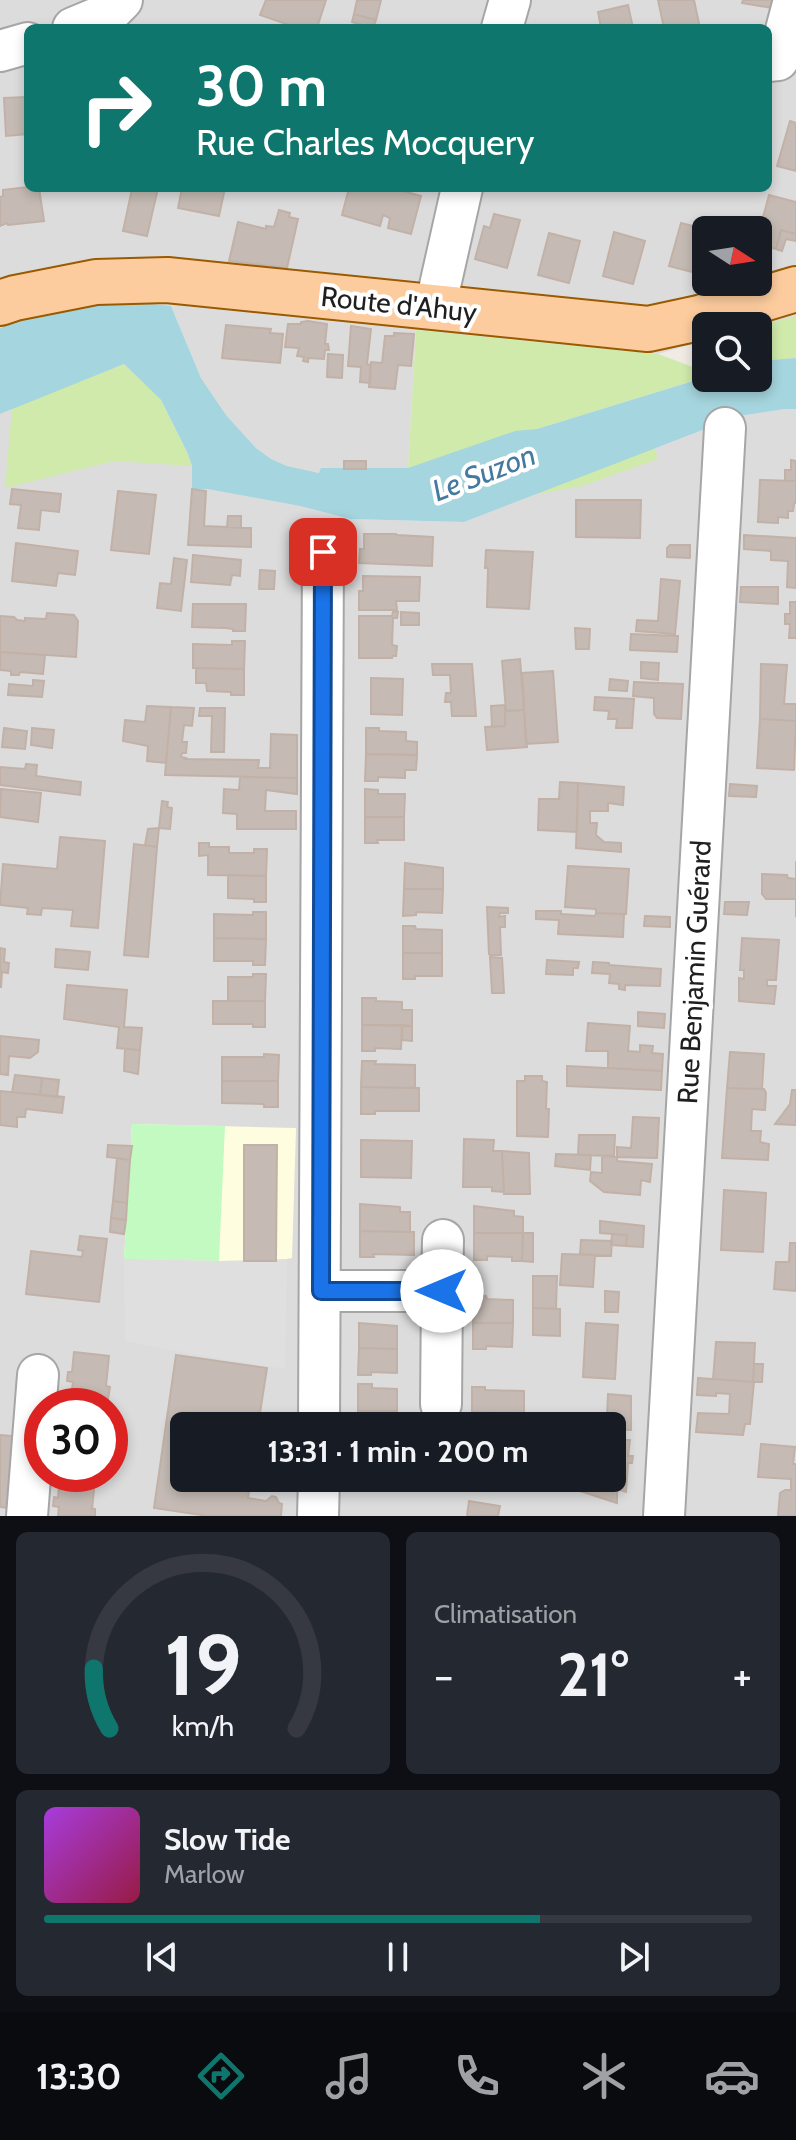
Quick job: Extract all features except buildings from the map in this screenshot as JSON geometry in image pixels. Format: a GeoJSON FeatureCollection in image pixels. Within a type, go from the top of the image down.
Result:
{"type":"FeatureCollection","features":[{"type":"Feature","properties":{"kind":"main road","name":"Route d'Ahuy"},"geometry":{"type":"LineString","coordinates":[[0,303],[96,282],[167,280],[648,329],[699,318],[796,289]]}},
{"type":"Feature","properties":{"kind":"street"},"geometry":{"type":"LineString","coordinates":[[83,24],[109,13],[122,0]]}},
{"type":"Feature","properties":{"kind":"street"},"geometry":{"type":"LineString","coordinates":[[503,24],[510,0]]}},
{"type":"Feature","properties":{"kind":"street"},"geometry":{"type":"LineString","coordinates":[[772,61],[778,60],[794,0]]}},
{"type":"Feature","properties":{"kind":"street"},"geometry":{"type":"LineString","coordinates":[[0,51],[24,44]]}},
{"type":"Feature","properties":{"kind":"street"},"geometry":{"type":"LineString","coordinates":[[435,308],[461,192]]}},
{"type":"Feature","properties":{"kind":"street","name":"Rue Benjamin Guérard"},"geometry":{"type":"LineString","coordinates":[[664,1516],[725,428]]}},
{"type":"Feature","properties":{"kind":"street"},"geometry":{"type":"LineString","coordinates":[[319,1412],[323,552]]}},
{"type":"Feature","properties":{"kind":"street"},"geometry":{"type":"LineString","coordinates":[[441,1404],[443,1240]]}},
{"type":"Feature","properties":{"kind":"street"},"geometry":{"type":"LineString","coordinates":[[321,1291],[442,1291]]}},
{"type":"Feature","properties":{"kind":"street"},"geometry":{"type":"LineString","coordinates":[[27,1516],[38,1375]]}},
{"type":"Feature","properties":{"kind":"street"},"geometry":{"type":"LineString","coordinates":[[318,1516],[319,1492]]}},
{"type":"Feature","properties":{"kind":"shaded area"},"geometry":{"type":"Polygon","coordinates":[[[0,0],[796,0],[796,358],[772,360],[772,312],[692,312],[692,344],[658,354],[416,330],[408,468],[322,468],[319,473],[271,459],[256,448],[226,415],[201,378],[171,306],[45,312],[0,328],[0,0]]]}},
{"type":"Feature","properties":{"kind":"shaded area"},"geometry":{"type":"Polygon","coordinates":[[[124,364],[207,489],[300,506],[350,519],[464,522],[739,416],[796,409],[796,1516],[0,1516],[0,414],[124,364]]]}},
{"type":"Feature","properties":{"kind":"shaded area"},"geometry":{"type":"Polygon","coordinates":[[[132,1124],[296,1128],[292,1258],[276,1261],[124,1259],[132,1124]]]}},
{"type":"Feature","properties":{"kind":"shaded area"},"geometry":{"type":"Polygon","coordinates":[[[124,1259],[287,1259],[285,1369],[125,1341],[124,1259]]]}},
{"type":"Feature","properties":{"kind":"green space"},"geometry":{"type":"Polygon","coordinates":[[[796,316],[796,358],[772,360],[772,322],[796,316]]]}},
{"type":"Feature","properties":{"kind":"green space"},"geometry":{"type":"Polygon","coordinates":[[[416,330],[658,354],[692,367],[692,381],[537,429],[515,432],[408,468],[416,330]]]}},
{"type":"Feature","properties":{"kind":"green space"},"geometry":{"type":"Polygon","coordinates":[[[124,364],[161,400],[192,466],[114,461],[5,488],[12,408],[124,364]]]}},
{"type":"Feature","properties":{"kind":"green space"},"geometry":{"type":"Polygon","coordinates":[[[654,448],[658,459],[582,486],[533,495],[654,448]]]}},
{"type":"Feature","properties":{"kind":"green space"},"geometry":{"type":"Polygon","coordinates":[[[132,1124],[225,1126],[219,1261],[124,1259],[132,1124]]]}},
{"type":"Feature","properties":{"kind":"water","name":"Le Suzon"},"geometry":{"type":"Polygon","coordinates":[[[129,302],[171,306],[201,378],[226,415],[256,448],[271,459],[319,473],[321,468],[408,468],[515,431],[537,429],[692,381],[692,392],[772,392],[772,360],[796,358],[796,409],[739,416],[464,522],[350,519],[300,506],[192,489],[192,466],[188,454],[161,400],[124,364],[0,414],[0,328],[45,312],[74,306],[129,302]]]}},
{"type":"Feature","properties":{"kind":"route"},"geometry":{"type":"LineString","coordinates":[[323,552],[321,1291],[442,1291]]}}]}
